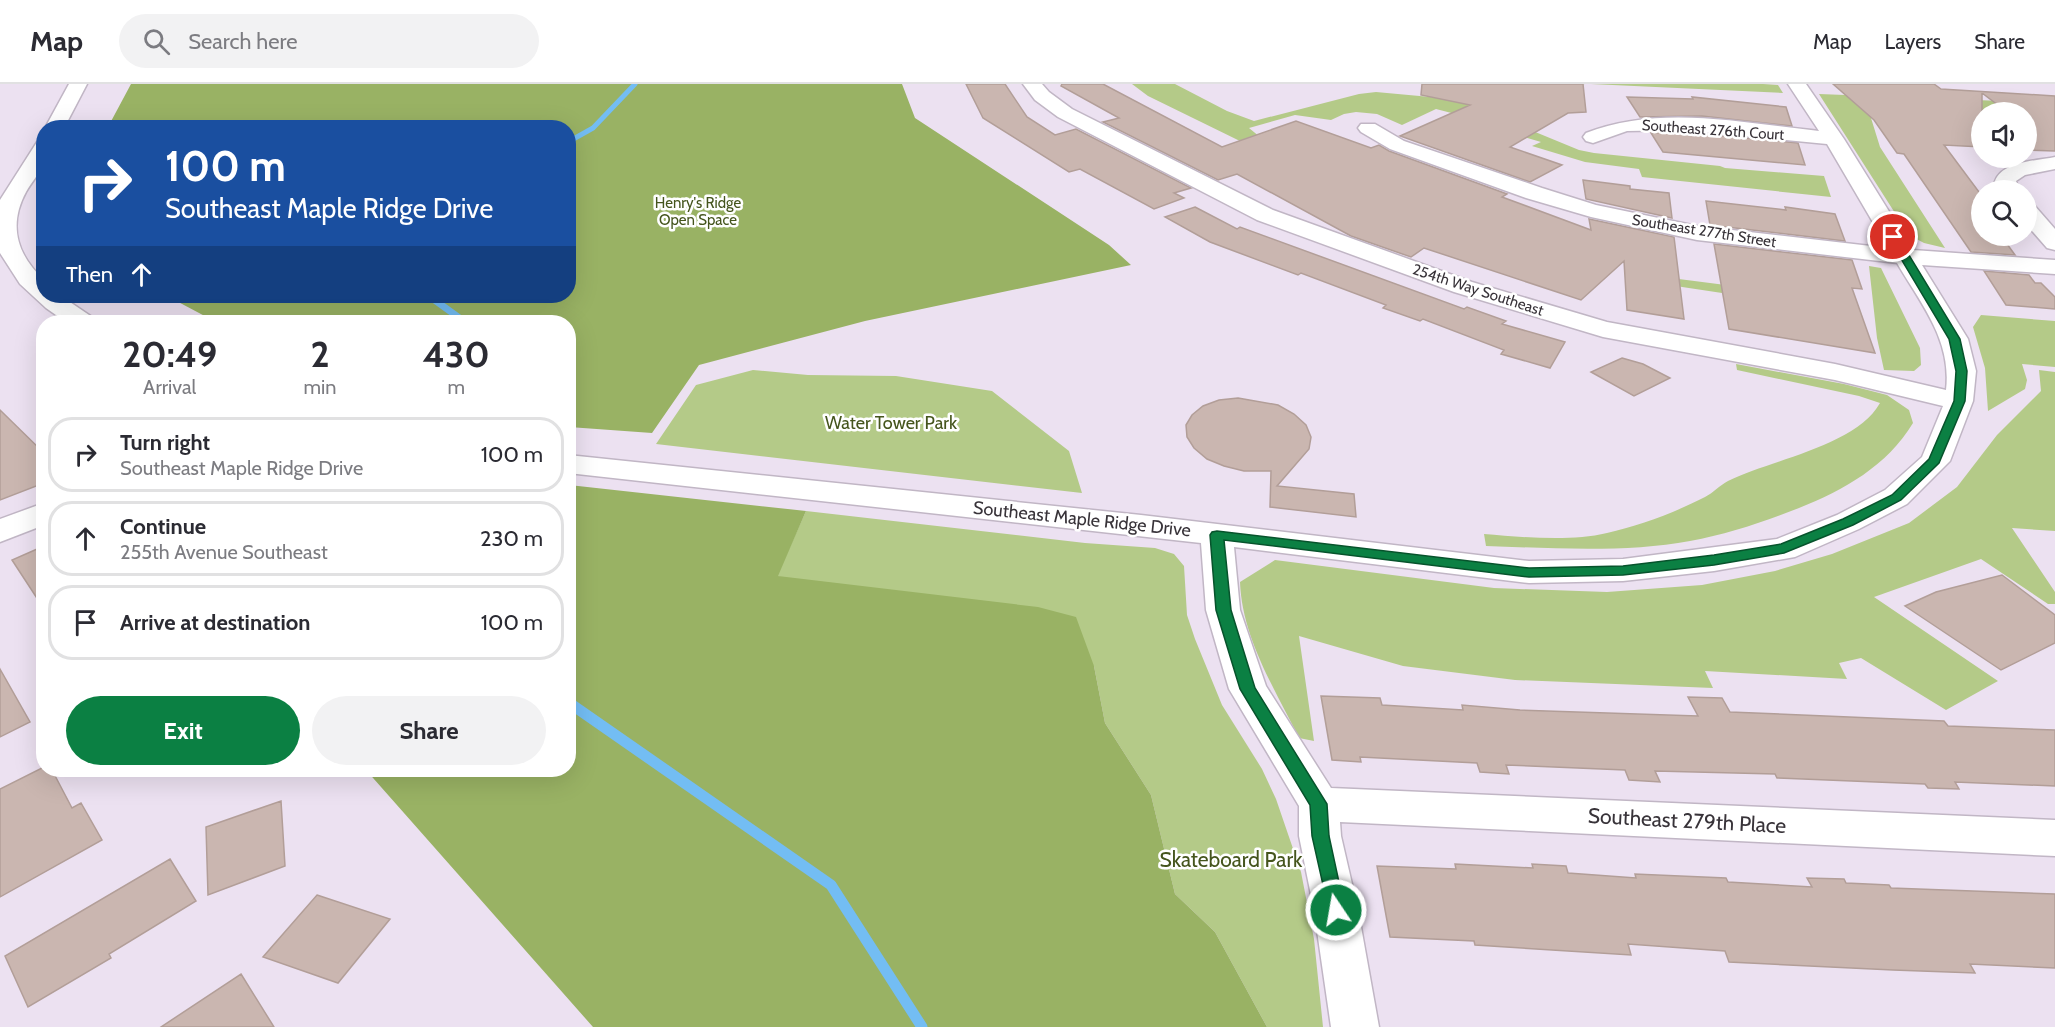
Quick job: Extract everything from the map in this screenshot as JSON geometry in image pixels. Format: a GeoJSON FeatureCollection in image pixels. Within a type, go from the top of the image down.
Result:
{"type":"FeatureCollection","features":[{"type":"Feature","properties":{"kind":"street"},"geometry":{"type":"LineString","coordinates":[[58,120],[78,84]]}},
{"type":"Feature","properties":{"kind":"street","name":"254th Way Southeast"},"geometry":{"type":"LineString","coordinates":[[1032,84],[1042,96],[1065,113],[1237,202],[1265,215],[1462,287],[1603,329],[1835,372],[1959,401]]}},
{"type":"Feature","properties":{"kind":"street","name":"Southeast Maple Ridge Drive"},"geometry":{"type":"LineString","coordinates":[[576,465],[1217,535],[1529,572],[1623,570],[1714,560],[1784,549],[1848,522],[1896,497],[1935,461],[1959,401],[1962,371],[1955,339],[1834,139],[1797,84]]}},
{"type":"Feature","properties":{"kind":"street","name":"Southeast 276th Court"},"geometry":{"type":"LineString","coordinates":[[1593,137],[1631,125],[1654,124],[1701,126],[1834,139]]}},
{"type":"Feature","properties":{"kind":"street","name":"Southeast 277th Street"},"geometry":{"type":"LineString","coordinates":[[1368,128],[1397,145],[1534,193],[1622,218],[1697,233],[1905,257],[2055,267]]}},
{"type":"Feature","properties":{"kind":"street"},"geometry":{"type":"LineString","coordinates":[[36,160],[5,212],[3,233],[9,259],[36,288]]}},
{"type":"Feature","properties":{"kind":"street"},"geometry":{"type":"LineString","coordinates":[[2006,180],[2019,170],[2055,163]]}},
{"type":"Feature","properties":{"kind":"street"},"geometry":{"type":"LineString","coordinates":[[2037,223],[2055,243]]}},
{"type":"Feature","properties":{"kind":"street"},"geometry":{"type":"LineString","coordinates":[[52,303],[71,315]]}},
{"type":"Feature","properties":{"kind":"street"},"geometry":{"type":"LineString","coordinates":[[0,531],[36,516]]}},
{"type":"Feature","properties":{"kind":"street"},"geometry":{"type":"LineString","coordinates":[[1217,535],[1224,610],[1248,689],[1319,804],[1320,836],[1336,910],[1355,1027]]}},
{"type":"Feature","properties":{"kind":"street","name":"Southeast 279th Place"},"geometry":{"type":"LineString","coordinates":[[1319,804],[2055,838]]}},
{"type":"Feature","properties":{"kind":"green space","name":"Henry's Ridge Open Space"},"geometry":{"type":"Polygon","coordinates":[[[131,84],[902,84],[915,118],[1109,245],[1131,265],[865,321],[699,365],[652,433],[576,428],[576,315],[203,315],[180,303],[576,303],[576,120],[112,120],[131,84]]]}},
{"type":"Feature","properties":{"kind":"green space"},"geometry":{"type":"Polygon","coordinates":[[[1132,84],[1175,84],[1227,111],[1254,121],[1359,94],[1376,92],[1463,100],[1534,84],[1585,84],[1546,91],[1528,129],[1579,150],[1594,153],[1725,168],[1824,176],[1831,197],[1642,177],[1639,169],[1585,162],[1532,146],[1541,142],[1491,127],[1494,124],[1436,109],[1402,125],[1377,114],[1356,112],[1331,120],[1295,115],[1249,128],[1271,146],[1244,143],[1148,96],[1132,84]]]}},
{"type":"Feature","properties":{"kind":"green space"},"geometry":{"type":"Polygon","coordinates":[[[1591,84],[1763,84],[1778,85],[1783,93],[1591,84]]]}},
{"type":"Feature","properties":{"kind":"green space"},"geometry":{"type":"Polygon","coordinates":[[[1819,94],[2029,102],[1971,102],[1971,123],[1871,118],[1880,147],[1945,248],[1924,243],[1909,235],[1819,94]]]}},
{"type":"Feature","properties":{"kind":"green space"},"geometry":{"type":"Polygon","coordinates":[[[2037,102],[2055,103],[2037,109],[2037,102]]]}},
{"type":"Feature","properties":{"kind":"green space"},"geometry":{"type":"Polygon","coordinates":[[[1869,266],[1881,268],[1920,348],[1921,365],[1914,371],[1884,370],[1877,338],[1869,266]]]}},
{"type":"Feature","properties":{"kind":"green space"},"geometry":{"type":"Polygon","coordinates":[[[1671,278],[1851,301],[1855,313],[1669,285],[1671,278]]]}},
{"type":"Feature","properties":{"kind":"green space"},"geometry":{"type":"Polygon","coordinates":[[[1981,315],[2055,321],[2055,367],[2022,364],[2027,380],[2025,389],[1988,411],[1985,368],[1973,327],[1981,315]]]}},
{"type":"Feature","properties":{"kind":"green space"},"geometry":{"type":"Polygon","coordinates":[[[1736,364],[1844,384],[1887,395],[1909,410],[1913,423],[1891,452],[1848,485],[1799,508],[1732,531],[1690,541],[1641,547],[1588,549],[1486,546],[1484,534],[1546,538],[1593,536],[1657,518],[1705,497],[1728,481],[1746,473],[1832,441],[1868,418],[1880,403],[1859,396],[1737,370],[1736,364]]]}},
{"type":"Feature","properties":{"kind":"green space","name":"Water Tower Park"},"geometry":{"type":"Polygon","coordinates":[[[753,370],[808,375],[896,376],[992,391],[1069,451],[1082,493],[656,444],[696,385],[753,370]]]}},
{"type":"Feature","properties":{"kind":"green space"},"geometry":{"type":"Polygon","coordinates":[[[2039,370],[2055,372],[2055,531],[2012,528],[2055,592],[2055,604],[2048,604],[1981,559],[1874,597],[1998,681],[1946,710],[1861,658],[1839,663],[1847,679],[1705,671],[1713,688],[1515,680],[1403,666],[1299,636],[1314,741],[1299,738],[1253,643],[1242,603],[1240,582],[1275,560],[1494,588],[1607,592],[1702,585],[1775,571],[1832,554],[1909,523],[1957,487],[1997,435],[2041,391],[2039,370]]]}},
{"type":"Feature","properties":{"kind":"green space"},"geometry":{"type":"Polygon","coordinates":[[[576,486],[806,511],[778,576],[1038,607],[1076,617],[1094,666],[1105,723],[1151,795],[1175,894],[1215,932],[1267,1027],[593,1027],[372,777],[576,777],[576,486]]]}},
{"type":"Feature","properties":{"kind":"green space","name":"Skateboard Park"},"geometry":{"type":"Polygon","coordinates":[[[806,511],[1085,543],[1155,548],[1174,554],[1184,566],[1187,615],[1195,639],[1222,705],[1262,769],[1276,799],[1301,872],[1314,939],[1323,1027],[1267,1027],[1215,932],[1175,894],[1151,795],[1105,723],[1094,666],[777,576],[806,511]]]}},
{"type":"Feature","properties":{"kind":"building"},"geometry":{"type":"Polygon","coordinates":[[[966,84],[1005,84],[1027,117],[1055,135],[1076,129],[1191,188],[1174,193],[1184,198],[1154,209],[1080,169],[1069,172],[983,118],[966,84]]]}},
{"type":"Feature","properties":{"kind":"building"},"geometry":{"type":"Polygon","coordinates":[[[1062,84],[1103,84],[1222,147],[1296,121],[1371,148],[1379,145],[1389,151],[1507,194],[1502,197],[1591,230],[1589,219],[1674,237],[1684,319],[1627,310],[1624,261],[1581,300],[1424,248],[1411,257],[1351,236],[1237,174],[1218,180],[1103,122],[1119,118],[1061,86],[1062,84]]]}},
{"type":"Feature","properties":{"kind":"building"},"geometry":{"type":"Polygon","coordinates":[[[1422,84],[1583,84],[1586,112],[1568,113],[1510,147],[1562,165],[1530,182],[1400,136],[1470,105],[1421,95],[1422,84]]]}},
{"type":"Feature","properties":{"kind":"building"},"geometry":{"type":"Polygon","coordinates":[[[1833,84],[1934,84],[1941,89],[2055,96],[2055,151],[2037,150],[2037,102],[1994,102],[1982,93],[1982,102],[1971,102],[1971,146],[1944,145],[1971,181],[1971,246],[2008,246],[2015,255],[1971,252],[1904,154],[1897,153],[1874,120],[1833,84]]]}},
{"type":"Feature","properties":{"kind":"building"},"geometry":{"type":"Polygon","coordinates":[[[1627,97],[1693,99],[1692,97],[1786,107],[1792,126],[1702,116],[1640,117],[1627,97]]]}},
{"type":"Feature","properties":{"kind":"building"},"geometry":{"type":"Polygon","coordinates":[[[1681,132],[1798,143],[1805,165],[1663,152],[1651,133],[1681,132]]]}},
{"type":"Feature","properties":{"kind":"building"},"geometry":{"type":"Polygon","coordinates":[[[1583,180],[1630,186],[1630,189],[1669,193],[1672,218],[1586,199],[1583,180]]]}},
{"type":"Feature","properties":{"kind":"building"},"geometry":{"type":"Polygon","coordinates":[[[1706,201],[1786,210],[1785,207],[1835,214],[1845,241],[1710,225],[1706,201]]]}},
{"type":"Feature","properties":{"kind":"building"},"geometry":{"type":"Polygon","coordinates":[[[1195,207],[1237,229],[1240,227],[1464,309],[1467,307],[1506,321],[1502,324],[1565,342],[1550,368],[1501,354],[1504,350],[1423,319],[1420,321],[1383,308],[1386,305],[1210,242],[1165,217],[1195,207]]]}},
{"type":"Feature","properties":{"kind":"building"},"geometry":{"type":"Polygon","coordinates":[[[1714,244],[1852,260],[1862,289],[1852,288],[1875,353],[1729,329],[1714,244]]]}},
{"type":"Feature","properties":{"kind":"building"},"geometry":{"type":"Polygon","coordinates":[[[1984,271],[2029,275],[2035,283],[2041,283],[2055,297],[2055,309],[2006,305],[1984,271]]]}},
{"type":"Feature","properties":{"kind":"building"},"geometry":{"type":"Polygon","coordinates":[[[1622,358],[1643,364],[1670,378],[1634,396],[1591,372],[1622,358]]]}},
{"type":"Feature","properties":{"kind":"building"},"geometry":{"type":"Polygon","coordinates":[[[1238,398],[1278,405],[1294,414],[1306,425],[1311,437],[1309,449],[1277,486],[1354,494],[1356,517],[1270,507],[1271,471],[1244,471],[1224,466],[1207,459],[1194,448],[1187,437],[1186,425],[1192,415],[1203,406],[1219,400],[1238,398]]]}},
{"type":"Feature","properties":{"kind":"building"},"geometry":{"type":"Polygon","coordinates":[[[0,410],[36,445],[36,486],[0,500],[0,410]]]}},
{"type":"Feature","properties":{"kind":"building"},"geometry":{"type":"Polygon","coordinates":[[[36,550],[36,597],[12,560],[36,550]]]}},
{"type":"Feature","properties":{"kind":"building"},"geometry":{"type":"Polygon","coordinates":[[[2002,575],[2055,615],[2055,643],[2001,670],[1905,606],[1936,592],[2002,575]]]}},
{"type":"Feature","properties":{"kind":"building"},"geometry":{"type":"Polygon","coordinates":[[[0,669],[30,722],[0,737],[0,669]]]}},
{"type":"Feature","properties":{"kind":"building"},"geometry":{"type":"Polygon","coordinates":[[[1321,696],[1380,698],[1382,705],[1463,710],[1462,705],[1520,710],[1698,716],[1688,697],[1722,698],[1730,712],[1944,721],[1948,726],[2055,730],[2055,786],[1955,782],[1959,789],[1928,788],[1925,784],[1777,778],[1775,774],[1655,771],[1660,782],[1629,780],[1625,770],[1506,765],[1509,774],[1480,772],[1477,763],[1360,757],[1361,762],[1332,760],[1321,696]]]}},
{"type":"Feature","properties":{"kind":"building"},"geometry":{"type":"Polygon","coordinates":[[[36,771],[36,777],[56,777],[72,808],[81,803],[102,840],[0,897],[0,789],[36,771]]]}},
{"type":"Feature","properties":{"kind":"building"},"geometry":{"type":"Polygon","coordinates":[[[281,801],[285,866],[208,895],[206,827],[281,801]]]}},
{"type":"Feature","properties":{"kind":"building"},"geometry":{"type":"Polygon","coordinates":[[[170,859],[196,901],[109,954],[111,958],[28,1007],[5,956],[170,859]]]}},
{"type":"Feature","properties":{"kind":"building"},"geometry":{"type":"Polygon","coordinates":[[[1455,864],[1533,868],[1532,864],[1566,866],[1568,873],[1636,878],[1635,874],[1726,878],[1728,882],[1812,887],[1807,878],[1844,879],[1846,883],[1889,885],[1891,888],[2055,894],[2055,968],[1970,964],[1975,973],[1893,970],[1729,962],[1725,951],[1628,944],[1631,955],[1475,945],[1474,941],[1390,937],[1377,866],[1456,869],[1455,864]]]}},
{"type":"Feature","properties":{"kind":"building"},"geometry":{"type":"Polygon","coordinates":[[[317,895],[390,919],[338,983],[263,957],[317,895]]]}},
{"type":"Feature","properties":{"kind":"building"},"geometry":{"type":"Polygon","coordinates":[[[241,974],[274,1027],[161,1027],[241,974]]]}},
{"type":"Feature","properties":{"kind":"waterway"},"geometry":{"type":"LineString","coordinates":[[576,138],[593,128],[635,84]]}},
{"type":"Feature","properties":{"kind":"waterway"},"geometry":{"type":"LineString","coordinates":[[439,303],[455,315]]}},
{"type":"Feature","properties":{"kind":"waterway"},"geometry":{"type":"LineString","coordinates":[[576,708],[831,885],[922,1027]]}},
{"type":"Feature","properties":{"kind":"route"},"geometry":{"type":"LineString","coordinates":[[1336,910],[1320,836],[1319,804],[1248,689],[1224,610],[1217,535],[1529,572],[1623,570],[1714,560],[1784,549],[1848,522],[1896,497],[1935,461],[1959,401],[1962,371],[1955,339],[1893,237]]}}]}
